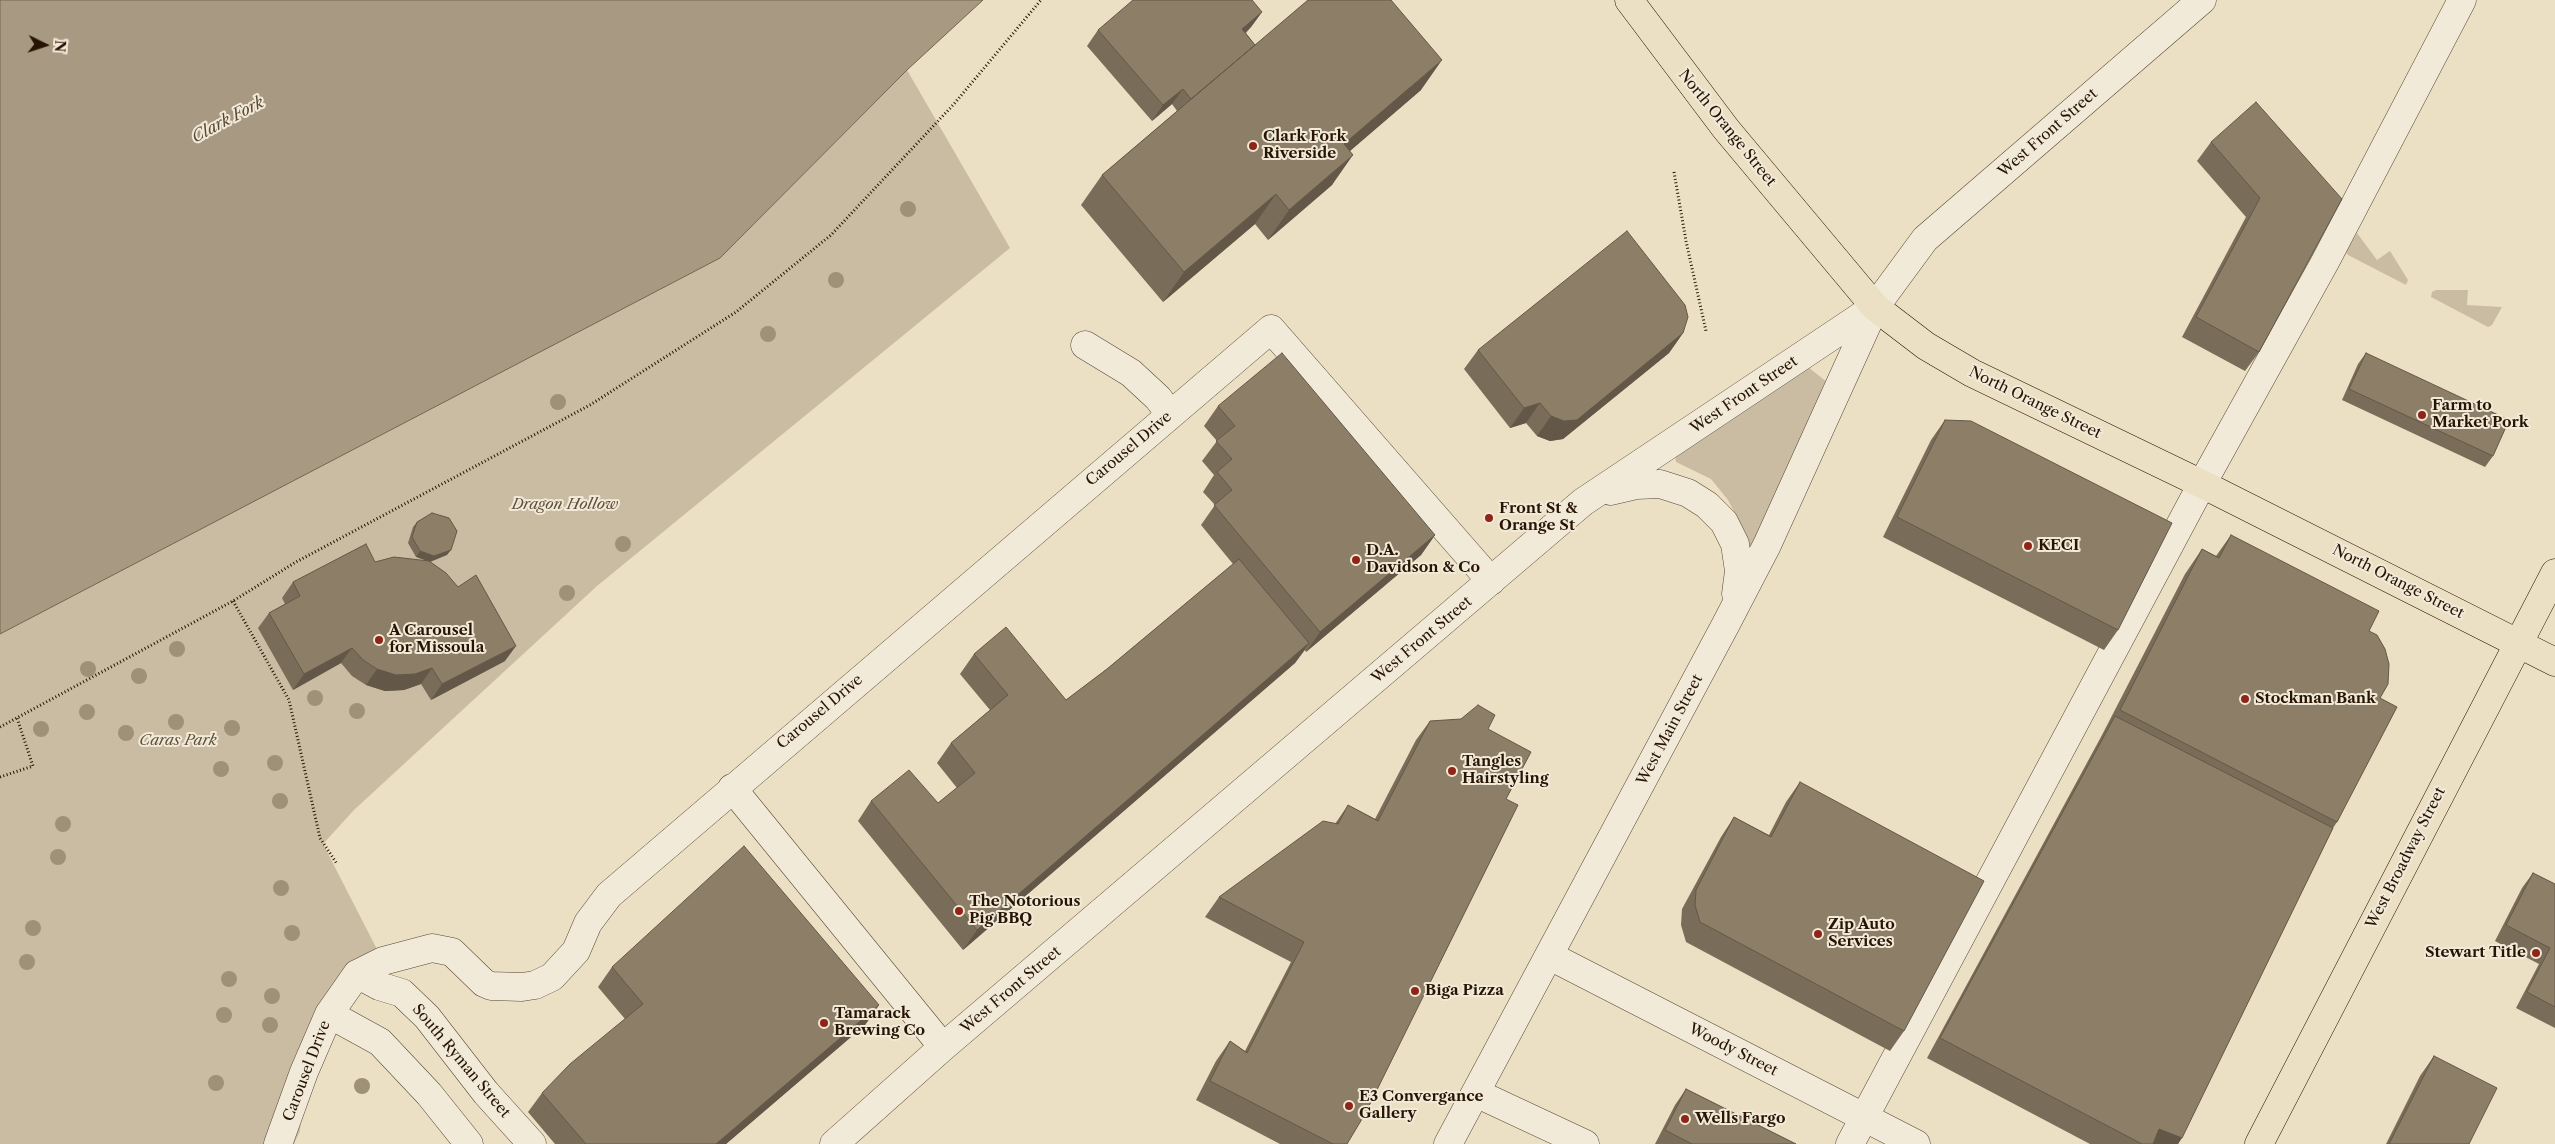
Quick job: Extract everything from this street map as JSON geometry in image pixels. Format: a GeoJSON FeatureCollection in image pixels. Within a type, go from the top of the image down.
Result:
{"type":"FeatureCollection","features":[{"type":"Feature","properties":{"kind":"main road","name":"North Orange Street"},"geometry":{"type":"LineString","coordinates":[[1628,0],[1726,129],[1875,307],[1926,346],[1972,373],[2202,484],[2555,662]]}},
{"type":"Feature","properties":{"kind":"main road","name":"West Broadway Street"},"geometry":{"type":"LineString","coordinates":[[2259,1144],[2555,573]]}},
{"type":"Feature","properties":{"kind":"street","name":"West Front Street"},"geometry":{"type":"LineString","coordinates":[[834,1144],[943,1047],[1583,502],[1875,307],[1925,239],[2202,0]]}},
{"type":"Feature","properties":{"kind":"street"},"geometry":{"type":"LineString","coordinates":[[1850,1144],[2202,484],[2325,262],[2462,0]]}},
{"type":"Feature","properties":{"kind":"street","name":"West Main Street"},"geometry":{"type":"LineString","coordinates":[[1448,1144],[1550,956],[1767,545],[1875,307]]}},
{"type":"Feature","properties":{"kind":"street","name":"Carousel Drive"},"geometry":{"type":"LineString","coordinates":[[278,1144],[304,1072],[329,1014],[357,974],[383,961],[432,948],[452,952],[484,983],[491,986],[522,987],[535,985],[552,976],[576,950],[588,923],[609,895],[1170,414],[1272,329],[1491,581]]}},
{"type":"Feature","properties":{"kind":"street"},"geometry":{"type":"LineString","coordinates":[[1085,345],[1131,373],[1158,398],[1170,414]]}},
{"type":"Feature","properties":{"kind":"street"},"geometry":{"type":"LineString","coordinates":[[1583,502],[1623,486],[1649,483],[1683,492],[1707,505],[1724,522],[1738,556],[1738,586],[1726,624]]}},
{"type":"Feature","properties":{"kind":"street"},"geometry":{"type":"LineString","coordinates":[[732,788],[943,1047]]}},
{"type":"Feature","properties":{"kind":"street","name":"Woody Street"},"geometry":{"type":"LineString","coordinates":[[1550,956],[1916,1144]]}},
{"type":"Feature","properties":{"kind":"street","name":"South Ryman Street"},"geometry":{"type":"LineString","coordinates":[[357,974],[380,986],[402,993],[427,1018],[486,1093],[532,1144]]}},
{"type":"Feature","properties":{"kind":"street"},"geometry":{"type":"LineString","coordinates":[[329,1014],[380,1042],[429,1094],[469,1144]]}},
{"type":"Feature","properties":{"kind":"street"},"geometry":{"type":"LineString","coordinates":[[1476,1093],[1584,1144]]}},
{"type":"Feature","properties":{"kind":"path"},"geometry":{"type":"LineString","coordinates":[[0,727],[233,601],[296,562],[590,405],[736,312],[831,235],[954,104],[1042,0]]}},
{"type":"Feature","properties":{"kind":"path"},"geometry":{"type":"LineString","coordinates":[[1674,172],[1686,241],[1706,331]]}},
{"type":"Feature","properties":{"kind":"path"},"geometry":{"type":"LineString","coordinates":[[233,601],[290,700],[320,838],[337,864]]}},
{"type":"Feature","properties":{"kind":"path"},"geometry":{"type":"LineString","coordinates":[[0,777],[33,766],[17,718]]}},
{"type":"Feature","properties":{"kind":"green space","name":"Caras Park"},"geometry":{"type":"Polygon","coordinates":[[[907,70],[1010,248],[597,586],[354,810],[323,844],[383,961],[304,1072],[300,1131],[294,1144],[0,1144],[0,634],[720,258],[907,70]]]}},
{"type":"Feature","properties":{"kind":"green space"},"geometry":{"type":"Polygon","coordinates":[[[2357,233],[2377,260],[2390,251],[2408,280],[2406,285],[2348,255],[2346,252],[2357,233]]]}},
{"type":"Feature","properties":{"kind":"green space"},"geometry":{"type":"Polygon","coordinates":[[[2436,290],[2468,290],[2467,305],[2502,307],[2492,325],[2488,327],[2431,297],[2432,292],[2436,290]]]}},
{"type":"Feature","properties":{"kind":"green space"},"geometry":{"type":"Polygon","coordinates":[[[1808,367],[1832,386],[1747,560],[1742,527],[1728,500],[1711,479],[1676,462],[1675,455],[1808,367]]]}},
{"type":"Feature","properties":{"kind":"water","name":"Clark Fork"},"geometry":{"type":"Polygon","coordinates":[[[0,0],[983,0],[907,70],[720,258],[0,634],[0,0]]]}},
{"type":"Feature","properties":{"kind":"building"},"geometry":{"type":"Polygon","coordinates":[[[1133,0],[1252,0],[1262,12],[1242,29],[1255,45],[1191,99],[1183,89],[1163,105],[1098,30],[1133,0]]]}},
{"type":"Feature","properties":{"kind":"building","name":"Clark Fork Riverside"},"geometry":{"type":"Polygon","coordinates":[[[1308,0],[1391,0],[1442,60],[1344,144],[1353,155],[1289,210],[1276,194],[1184,272],[1102,175],[1308,0]]]}},
{"type":"Feature","properties":{"kind":"building"},"geometry":{"type":"Polygon","coordinates":[[[2256,102],[2342,199],[2259,352],[2196,317],[2260,198],[2211,142],[2256,102]]]}},
{"type":"Feature","properties":{"kind":"building"},"geometry":{"type":"Polygon","coordinates":[[[1627,231],[1685,305],[1688,317],[1683,333],[1577,420],[1564,421],[1551,416],[1540,403],[1524,408],[1478,350],[1627,231]]]}},
{"type":"Feature","properties":{"kind":"building"},"geometry":{"type":"Polygon","coordinates":[[[1282,353],[1435,535],[1320,632],[1214,505],[1232,490],[1217,472],[1232,459],[1216,441],[1235,426],[1218,406],[1282,353]]]}},
{"type":"Feature","properties":{"kind":"building","name":"Farm to Market Pork"},"geometry":{"type":"Polygon","coordinates":[[[2366,353],[2509,420],[2493,456],[2349,389],[2366,353]]]}},
{"type":"Feature","properties":{"kind":"building","name":"KECI"},"geometry":{"type":"Polygon","coordinates":[[[1945,420],[1971,421],[2172,523],[2118,630],[1897,517],[1945,420]]]}},
{"type":"Feature","properties":{"kind":"building"},"geometry":{"type":"Polygon","coordinates":[[[432,513],[449,518],[457,531],[451,550],[434,556],[420,551],[412,537],[417,522],[432,513]]]}},
{"type":"Feature","properties":{"kind":"building","name":"Stockman Bank"},"geometry":{"type":"Polygon","coordinates":[[[2231,535],[2379,611],[2369,631],[2377,635],[2385,649],[2389,664],[2388,684],[2380,698],[2397,707],[2337,822],[2120,710],[2202,549],[2219,558],[2231,535]]]}},
{"type":"Feature","properties":{"kind":"building","name":"A Carousel for Missoula"},"geometry":{"type":"Polygon","coordinates":[[[366,544],[375,562],[394,557],[429,561],[446,573],[458,587],[476,575],[516,646],[442,684],[432,668],[415,674],[396,675],[377,669],[363,660],[352,648],[304,674],[269,613],[300,596],[293,582],[366,544]]]}},
{"type":"Feature","properties":{"kind":"building"},"geometry":{"type":"Polygon","coordinates":[[[1239,559],[1309,643],[977,930],[871,801],[909,770],[938,803],[975,773],[951,743],[1008,695],[974,654],[1006,627],[1066,700],[1107,669],[1239,559]]]}},
{"type":"Feature","properties":{"kind":"building"},"geometry":{"type":"Polygon","coordinates":[[[1478,705],[1495,715],[1488,729],[1531,752],[1506,799],[1518,805],[1365,1114],[1347,1144],[1333,1144],[1210,1081],[1230,1041],[1247,1053],[1304,942],[1219,897],[1323,821],[1338,824],[1348,805],[1378,821],[1430,721],[1461,719],[1478,705]]]}},
{"type":"Feature","properties":{"kind":"building"},"geometry":{"type":"Polygon","coordinates":[[[2115,716],[2333,828],[2182,1138],[2159,1129],[2153,1144],[2142,1144],[1940,1038],[2115,716]]]}},
{"type":"Feature","properties":{"kind":"building","name":"Zip Auto Services"},"geometry":{"type":"Polygon","coordinates":[[[1800,782],[1984,881],[1904,1031],[1700,922],[1695,905],[1696,890],[1734,817],[1771,837],[1800,782]]]}},
{"type":"Feature","properties":{"kind":"building"},"geometry":{"type":"Polygon","coordinates":[[[744,846],[879,1005],[716,1144],[586,1144],[542,1093],[570,1064],[643,1004],[612,967],[744,846]]]}},
{"type":"Feature","properties":{"kind":"building"},"geometry":{"type":"Polygon","coordinates":[[[2533,873],[2555,884],[2555,1007],[2527,992],[2550,948],[2506,925],[2533,873]]]}},
{"type":"Feature","properties":{"kind":"building"},"geometry":{"type":"Polygon","coordinates":[[[2434,1056],[2497,1088],[2469,1144],[2389,1144],[2434,1056]]]}},
{"type":"Feature","properties":{"kind":"building"},"geometry":{"type":"Polygon","coordinates":[[[1686,1089],[1796,1144],[1692,1144],[1665,1130],[1686,1089]]]}},
{"type":"Feature","properties":{"kind":"place","name":"Clark Fork Riverside"},"geometry":{"type":"Point","coordinates":[1253,146]}},
{"type":"Feature","properties":{"kind":"place","name":"Farm to Market Pork"},"geometry":{"type":"Point","coordinates":[2422,415]}},
{"type":"Feature","properties":{"kind":"place","name":"Front St & Orange St"},"geometry":{"type":"Point","coordinates":[1489,518]}},
{"type":"Feature","properties":{"kind":"place","name":"KECI"},"geometry":{"type":"Point","coordinates":[2028,546]}},
{"type":"Feature","properties":{"kind":"place","name":"D.A. Davidson & Co"},"geometry":{"type":"Point","coordinates":[1356,560]}},
{"type":"Feature","properties":{"kind":"place","name":"A Carousel for Missoula"},"geometry":{"type":"Point","coordinates":[379,640]}},
{"type":"Feature","properties":{"kind":"place","name":"Stockman Bank"},"geometry":{"type":"Point","coordinates":[2245,699]}},
{"type":"Feature","properties":{"kind":"place","name":"Tangles Hairstyling"},"geometry":{"type":"Point","coordinates":[1452,771]}},
{"type":"Feature","properties":{"kind":"place","name":"The Notorious Pig BBQ"},"geometry":{"type":"Point","coordinates":[959,911]}},
{"type":"Feature","properties":{"kind":"place","name":"Zip Auto Services"},"geometry":{"type":"Point","coordinates":[1818,934]}},
{"type":"Feature","properties":{"kind":"place","name":"Stewart Title"},"geometry":{"type":"Point","coordinates":[2536,953]}},
{"type":"Feature","properties":{"kind":"place","name":"Biga Pizza"},"geometry":{"type":"Point","coordinates":[1415,991]}},
{"type":"Feature","properties":{"kind":"place","name":"Tamarack Brewing Co"},"geometry":{"type":"Point","coordinates":[824,1023]}},
{"type":"Feature","properties":{"kind":"place","name":"E3 Convergance Gallery"},"geometry":{"type":"Point","coordinates":[1349,1106]}},
{"type":"Feature","properties":{"kind":"place","name":"Wells Fargo"},"geometry":{"type":"Point","coordinates":[1685,1119]}},
{"type":"Feature","properties":{"kind":"park label","name":"Dragon Hollow"},"geometry":{"type":"Point","coordinates":[565,505]}}]}
